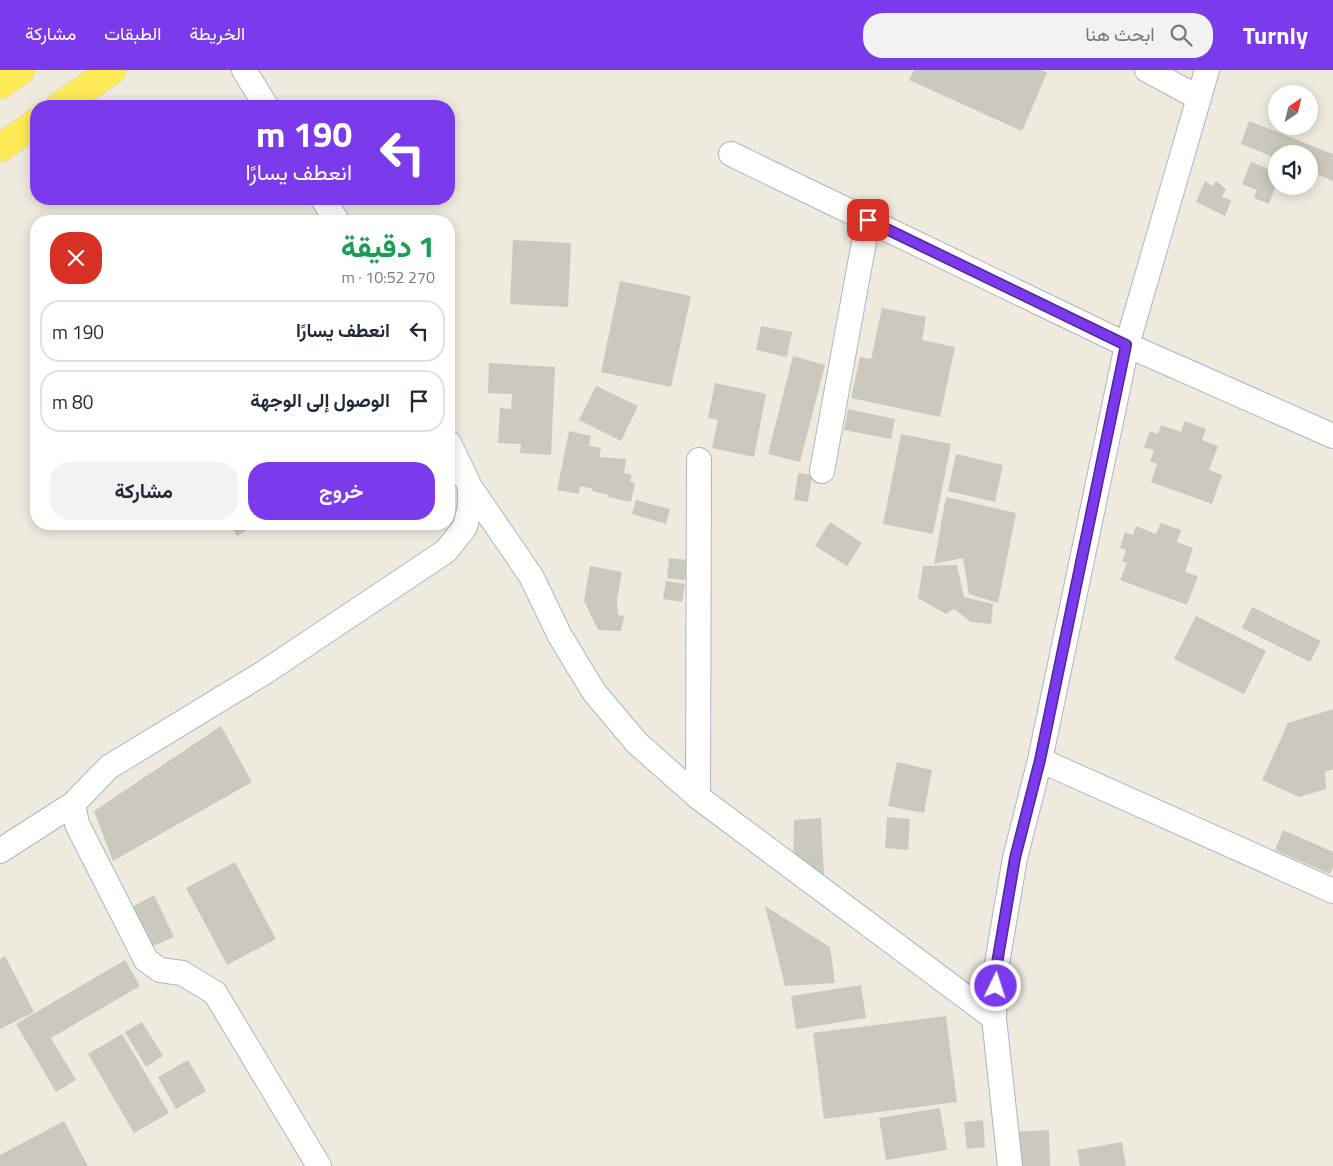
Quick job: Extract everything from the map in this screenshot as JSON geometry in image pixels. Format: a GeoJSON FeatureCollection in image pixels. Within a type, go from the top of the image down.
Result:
{"type":"FeatureCollection","features":[{"type":"Feature","properties":{"kind":"main road"},"geometry":{"type":"LineString","coordinates":[[0,84],[21,70]]}},
{"type":"Feature","properties":{"kind":"main road"},"geometry":{"type":"LineString","coordinates":[[69,100],[112,70]]}},
{"type":"Feature","properties":{"kind":"main road"},"geometry":{"type":"LineString","coordinates":[[0,148],[30,127]]}},
{"type":"Feature","properties":{"kind":"street"},"geometry":{"type":"LineString","coordinates":[[244,70],[262,100]]}},
{"type":"Feature","properties":{"kind":"street"},"geometry":{"type":"LineString","coordinates":[[1148,70],[1199,98]]}},
{"type":"Feature","properties":{"kind":"street"},"geometry":{"type":"LineString","coordinates":[[1010,1166],[994,1018],[996,969],[1015,858],[1040,760],[1126,345],[1207,70]]}},
{"type":"Feature","properties":{"kind":"street"},"geometry":{"type":"LineString","coordinates":[[731,154],[1126,345],[1333,436]]}},
{"type":"Feature","properties":{"kind":"street"},"geometry":{"type":"LineString","coordinates":[[822,470],[868,220]]}},
{"type":"Feature","properties":{"kind":"street"},"geometry":{"type":"LineString","coordinates":[[455,456],[470,487],[531,576],[560,636],[594,692],[637,743],[698,797],[994,1018]]}},
{"type":"Feature","properties":{"kind":"street"},"geometry":{"type":"LineString","coordinates":[[698,797],[699,460]]}},
{"type":"Feature","properties":{"kind":"street"},"geometry":{"type":"LineString","coordinates":[[0,850],[73,804],[109,767],[265,672],[446,551],[465,527],[470,506],[470,487]]}},
{"type":"Feature","properties":{"kind":"street"},"geometry":{"type":"LineString","coordinates":[[1040,760],[1333,891]]}},
{"type":"Feature","properties":{"kind":"street"},"geometry":{"type":"LineString","coordinates":[[73,804],[77,824],[146,960],[160,970],[182,973],[215,993],[319,1166]]}},
{"type":"Feature","properties":{"kind":"building"},"geometry":{"type":"Polygon","coordinates":[[[914,70],[1041,70],[1047,73],[1022,131],[909,80],[914,70]]]}},
{"type":"Feature","properties":{"kind":"building"},"geometry":{"type":"Polygon","coordinates":[[[1249,121],[1268,128],[1268,135],[1285,135],[1310,145],[1268,145],[1268,155],[1241,144],[1249,121]]]}},
{"type":"Feature","properties":{"kind":"building"},"geometry":{"type":"Polygon","coordinates":[[[1318,148],[1333,154],[1333,181],[1318,175],[1318,148]]]}},
{"type":"Feature","properties":{"kind":"building"},"geometry":{"type":"Polygon","coordinates":[[[1251,162],[1268,169],[1268,195],[1272,195],[1269,204],[1254,198],[1257,190],[1242,184],[1251,162]]]}},
{"type":"Feature","properties":{"kind":"building"},"geometry":{"type":"Polygon","coordinates":[[[1205,181],[1212,186],[1216,181],[1226,189],[1222,196],[1231,201],[1225,216],[1196,202],[1205,181]]]}},
{"type":"Feature","properties":{"kind":"building"},"geometry":{"type":"Polygon","coordinates":[[[513,240],[571,243],[568,307],[510,304],[513,240]]]}},
{"type":"Feature","properties":{"kind":"building"},"geometry":{"type":"Polygon","coordinates":[[[620,281],[691,296],[671,387],[601,372],[620,281]]]}},
{"type":"Feature","properties":{"kind":"building"},"geometry":{"type":"Polygon","coordinates":[[[882,308],[926,317],[922,340],[955,347],[940,417],[851,398],[860,357],[871,359],[882,308]]]}},
{"type":"Feature","properties":{"kind":"building"},"geometry":{"type":"Polygon","coordinates":[[[761,326],[792,332],[787,357],[756,350],[761,326]]]}},
{"type":"Feature","properties":{"kind":"building"},"geometry":{"type":"Polygon","coordinates":[[[793,356],[825,365],[800,462],[768,454],[793,356]]]}},
{"type":"Feature","properties":{"kind":"building"},"geometry":{"type":"Polygon","coordinates":[[[489,363],[555,367],[551,455],[520,453],[521,444],[498,443],[500,408],[511,409],[512,394],[488,393],[489,363]]]}},
{"type":"Feature","properties":{"kind":"building"},"geometry":{"type":"Polygon","coordinates":[[[715,383],[766,394],[754,457],[712,448],[718,420],[708,418],[715,383]]]}},
{"type":"Feature","properties":{"kind":"building"},"geometry":{"type":"Polygon","coordinates":[[[596,386],[638,406],[621,441],[579,420],[596,386]]]}},
{"type":"Feature","properties":{"kind":"building"},"geometry":{"type":"Polygon","coordinates":[[[848,409],[895,419],[891,439],[844,430],[848,409]]]}},
{"type":"Feature","properties":{"kind":"building"},"geometry":{"type":"Polygon","coordinates":[[[1185,421],[1206,429],[1202,440],[1218,446],[1209,470],[1222,475],[1212,504],[1151,482],[1157,464],[1150,461],[1154,450],[1144,447],[1150,431],[1158,434],[1161,425],[1181,432],[1185,421]]]}},
{"type":"Feature","properties":{"kind":"building"},"geometry":{"type":"Polygon","coordinates":[[[569,431],[591,436],[589,446],[601,448],[599,457],[626,459],[624,473],[632,475],[630,481],[635,483],[631,502],[608,497],[609,495],[580,486],[579,494],[557,490],[569,431]]]}},
{"type":"Feature","properties":{"kind":"building"},"geometry":{"type":"Polygon","coordinates":[[[901,434],[951,444],[933,534],[883,524],[901,434]]]}},
{"type":"Feature","properties":{"kind":"building"},"geometry":{"type":"Polygon","coordinates":[[[956,454],[1003,465],[995,502],[948,491],[956,454]]]}},
{"type":"Feature","properties":{"kind":"building"},"geometry":{"type":"Polygon","coordinates":[[[798,473],[812,475],[808,502],[794,500],[798,473]]]}},
{"type":"Feature","properties":{"kind":"building"},"geometry":{"type":"Polygon","coordinates":[[[946,497],[1016,513],[998,603],[969,594],[963,558],[934,564],[946,497]]]}},
{"type":"Feature","properties":{"kind":"building"},"geometry":{"type":"Polygon","coordinates":[[[636,500],[670,509],[666,524],[632,514],[636,500]]]}},
{"type":"Feature","properties":{"kind":"building"},"geometry":{"type":"Polygon","coordinates":[[[830,522],[862,543],[847,566],[815,546],[830,522]]]}},
{"type":"Feature","properties":{"kind":"building"},"geometry":{"type":"Polygon","coordinates":[[[1161,523],[1181,530],[1177,542],[1193,548],[1185,572],[1198,576],[1187,605],[1120,580],[1127,563],[1122,561],[1126,550],[1120,548],[1125,532],[1133,535],[1136,526],[1156,534],[1161,523]]]}},
{"type":"Feature","properties":{"kind":"building"},"geometry":{"type":"Polygon","coordinates":[[[233,530],[246,530],[237,536],[233,530]]]}},
{"type":"Feature","properties":{"kind":"building"},"geometry":{"type":"Polygon","coordinates":[[[669,558],[687,560],[685,580],[667,578],[669,558]]]}},
{"type":"Feature","properties":{"kind":"building"},"geometry":{"type":"Polygon","coordinates":[[[957,565],[964,597],[993,604],[991,624],[971,622],[954,609],[946,614],[918,598],[923,566],[957,565]]]}},
{"type":"Feature","properties":{"kind":"building"},"geometry":{"type":"Polygon","coordinates":[[[590,566],[622,572],[617,600],[618,615],[624,616],[621,631],[598,630],[584,601],[590,566]]]}},
{"type":"Feature","properties":{"kind":"building"},"geometry":{"type":"Polygon","coordinates":[[[666,581],[685,584],[682,602],[663,599],[666,581]]]}},
{"type":"Feature","properties":{"kind":"building"},"geometry":{"type":"Polygon","coordinates":[[[1252,607],[1321,641],[1310,662],[1242,628],[1252,607]]]}},
{"type":"Feature","properties":{"kind":"building"},"geometry":{"type":"Polygon","coordinates":[[[1196,616],[1266,651],[1244,694],[1174,659],[1196,616]]]}},
{"type":"Feature","properties":{"kind":"building"},"geometry":{"type":"Polygon","coordinates":[[[1333,709],[1333,769],[1325,772],[1326,789],[1299,797],[1262,780],[1288,723],[1333,709]]]}},
{"type":"Feature","properties":{"kind":"building"},"geometry":{"type":"Polygon","coordinates":[[[221,726],[252,782],[113,861],[94,811],[221,726]]]}},
{"type":"Feature","properties":{"kind":"building"},"geometry":{"type":"Polygon","coordinates":[[[897,762],[932,770],[924,813],[888,806],[897,762]]]}},
{"type":"Feature","properties":{"kind":"building"},"geometry":{"type":"Polygon","coordinates":[[[887,817],[910,819],[908,850],[885,848],[887,817]]]}},
{"type":"Feature","properties":{"kind":"building"},"geometry":{"type":"Polygon","coordinates":[[[821,818],[824,876],[793,865],[794,820],[821,818]]]}},
{"type":"Feature","properties":{"kind":"building"},"geometry":{"type":"Polygon","coordinates":[[[1283,830],[1333,852],[1333,867],[1330,874],[1275,850],[1283,830]]]}},
{"type":"Feature","properties":{"kind":"building"},"geometry":{"type":"Polygon","coordinates":[[[235,862],[276,939],[227,965],[186,888],[235,862]]]}},
{"type":"Feature","properties":{"kind":"building"},"geometry":{"type":"Polygon","coordinates":[[[154,895],[174,937],[148,948],[132,907],[154,895]]]}},
{"type":"Feature","properties":{"kind":"building"},"geometry":{"type":"Polygon","coordinates":[[[765,906],[830,947],[835,983],[785,986],[765,906]]]}},
{"type":"Feature","properties":{"kind":"building"},"geometry":{"type":"Polygon","coordinates":[[[5,956],[34,1012],[0,1029],[0,959],[5,956]]]}},
{"type":"Feature","properties":{"kind":"building"},"geometry":{"type":"Polygon","coordinates":[[[125,960],[140,986],[51,1038],[76,1080],[56,1092],[16,1024],[125,960]]]}},
{"type":"Feature","properties":{"kind":"building"},"geometry":{"type":"Polygon","coordinates":[[[861,985],[866,1018],[796,1029],[791,996],[861,985]]]}},
{"type":"Feature","properties":{"kind":"building"},"geometry":{"type":"Polygon","coordinates":[[[946,1016],[957,1102],[824,1119],[813,1033],[946,1016]]]}},
{"type":"Feature","properties":{"kind":"building"},"geometry":{"type":"Polygon","coordinates":[[[142,1022],[163,1056],[146,1067],[125,1032],[142,1022]]]}},
{"type":"Feature","properties":{"kind":"building"},"geometry":{"type":"Polygon","coordinates":[[[122,1034],[169,1113],[134,1133],[88,1054],[122,1034]]]}},
{"type":"Feature","properties":{"kind":"building"},"geometry":{"type":"Polygon","coordinates":[[[188,1060],[206,1091],[176,1109],[158,1077],[188,1060]]]}},
{"type":"Feature","properties":{"kind":"building"},"geometry":{"type":"Polygon","coordinates":[[[940,1108],[947,1150],[886,1160],[879,1118],[940,1108]]]}},
{"type":"Feature","properties":{"kind":"building"},"geometry":{"type":"Polygon","coordinates":[[[983,1120],[985,1147],[967,1149],[964,1122],[983,1120]]]}},
{"type":"Feature","properties":{"kind":"building"},"geometry":{"type":"Polygon","coordinates":[[[64,1121],[88,1166],[0,1166],[0,1155],[64,1121]]]}},
{"type":"Feature","properties":{"kind":"building"},"geometry":{"type":"Polygon","coordinates":[[[1049,1130],[1050,1166],[1013,1166],[1011,1132],[1049,1130]]]}},
{"type":"Feature","properties":{"kind":"building"},"geometry":{"type":"Polygon","coordinates":[[[1122,1142],[1126,1166],[1080,1166],[1077,1150],[1122,1142]]]}},
{"type":"Feature","properties":{"kind":"route"},"geometry":{"type":"LineString","coordinates":[[868,220],[1126,345],[1040,760],[1015,858],[996,969],[996,986]]}}]}
